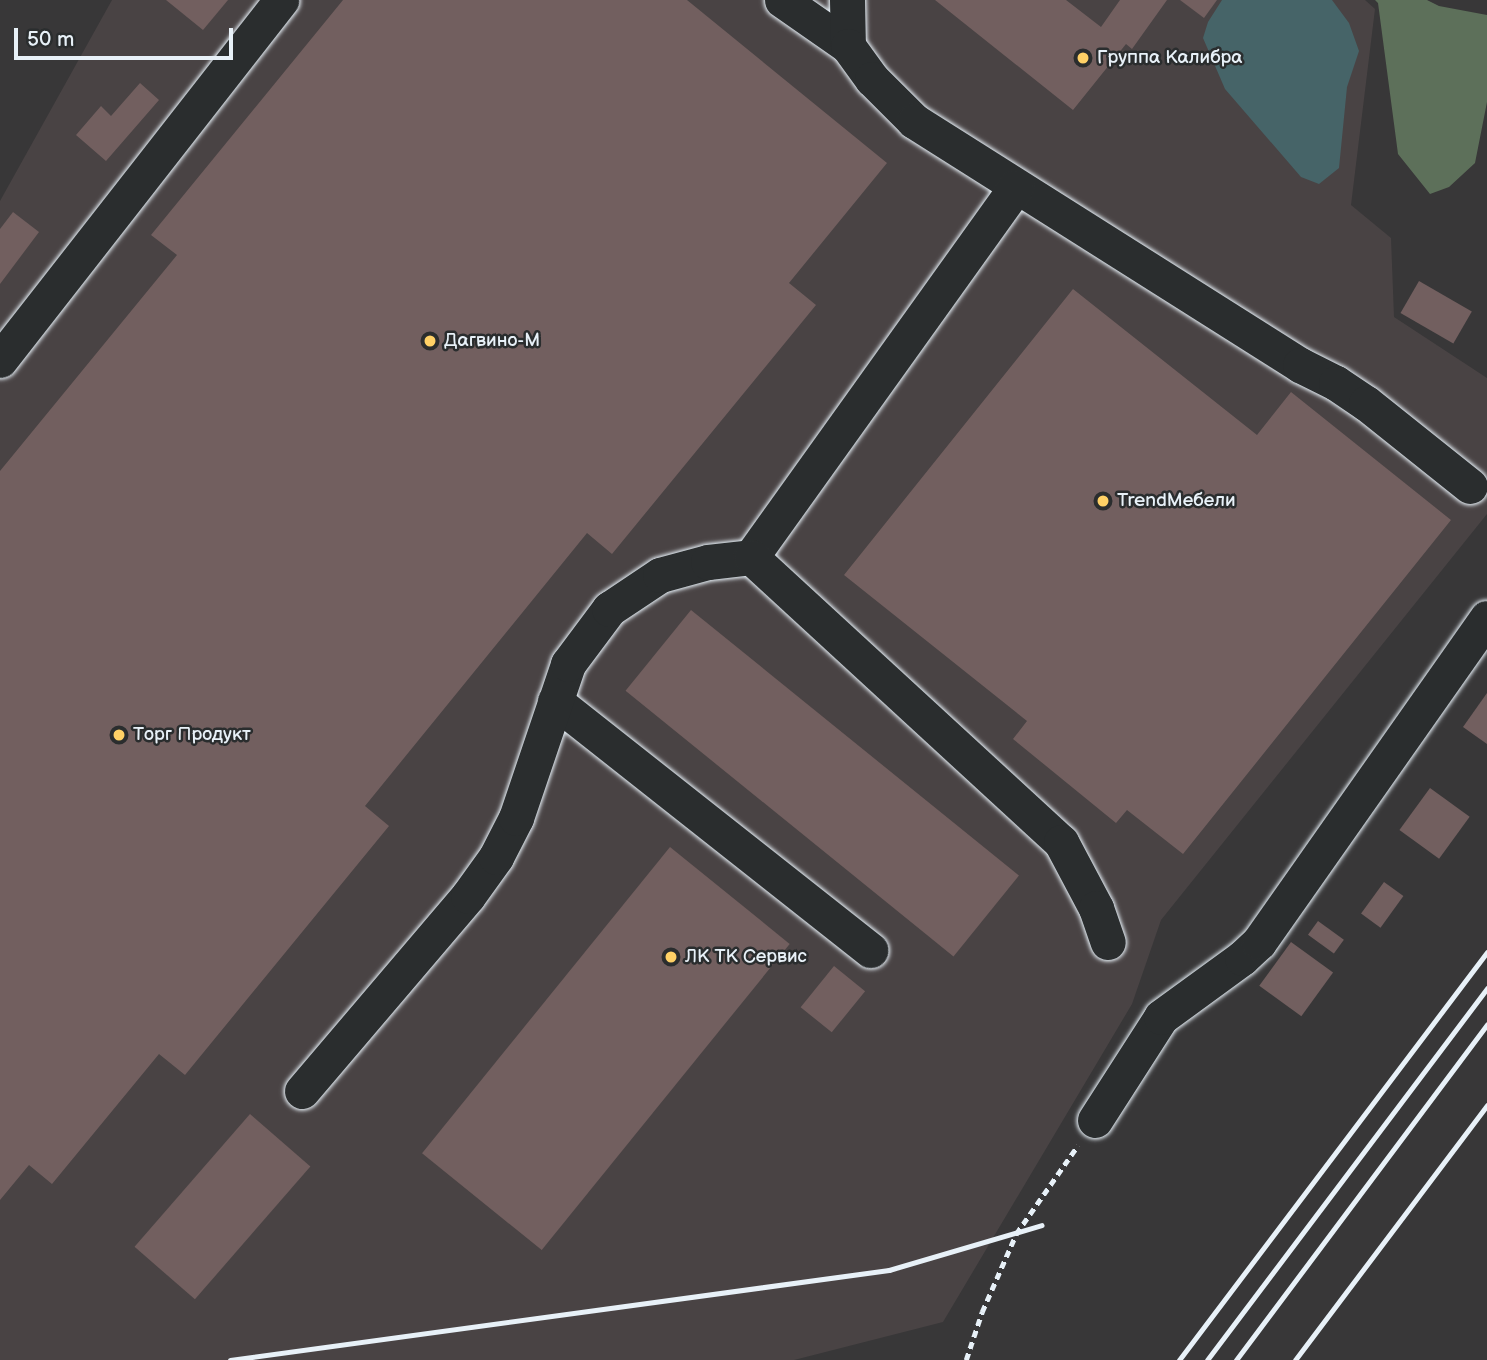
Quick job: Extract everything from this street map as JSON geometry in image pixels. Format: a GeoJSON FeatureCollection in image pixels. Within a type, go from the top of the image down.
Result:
{"type":"FeatureCollection","features":[{"type":"Feature","properties":{"kind":"lane"},"geometry":{"type":"LineString","coordinates":[[0,360],[281,0]]}},
{"type":"Feature","properties":{"kind":"lane"},"geometry":{"type":"LineString","coordinates":[[782,0],[848,46],[872,79],[915,121],[1300,365],[1366,402],[1470,486]]}},
{"type":"Feature","properties":{"kind":"lane"},"geometry":{"type":"LineString","coordinates":[[847,0],[848,46]]}},
{"type":"Feature","properties":{"kind":"lane"},"geometry":{"type":"LineString","coordinates":[[302,1091],[468,896],[496,857],[516,818],[568,664],[609,609],[660,575],[708,562],[751,557],[1016,187]]}},
{"type":"Feature","properties":{"kind":"lane"},"geometry":{"type":"LineString","coordinates":[[751,557],[1061,842],[1096,908],[1108,942]]}},
{"type":"Feature","properties":{"kind":"lane"},"geometry":{"type":"LineString","coordinates":[[1096,1120],[1161,1017],[1242,958],[1265,934],[1487,618]]}},
{"type":"Feature","properties":{"kind":"lane"},"geometry":{"type":"LineString","coordinates":[[555,701],[870,950]]}},
{"type":"Feature","properties":{"kind":"path"},"geometry":{"type":"LineString","coordinates":[[966,1360],[982,1312],[1016,1234],[1096,1120]]}},
{"type":"Feature","properties":{"kind":"shaded area"},"geometry":{"type":"Polygon","coordinates":[[[112,0],[1365,0],[1375,9],[1351,205],[1391,238],[1394,317],[1487,378],[1487,514],[1161,920],[1132,1004],[943,1322],[794,1360],[0,1360],[0,201],[112,0]]]}},
{"type":"Feature","properties":{"kind":"green space"},"geometry":{"type":"Polygon","coordinates":[[[1375,0],[1427,0],[1439,6],[1487,15],[1487,102],[1475,163],[1449,187],[1430,194],[1398,154],[1378,3],[1375,0]]]}},
{"type":"Feature","properties":{"kind":"water"},"geometry":{"type":"Polygon","coordinates":[[[1222,0],[1332,0],[1349,23],[1359,51],[1347,87],[1339,168],[1319,184],[1301,177],[1225,89],[1203,38],[1208,22],[1222,0]]]}},
{"type":"Feature","properties":{"kind":"building"},"geometry":{"type":"Polygon","coordinates":[[[166,0],[228,0],[203,30],[166,0]]]}},
{"type":"Feature","properties":{"kind":"building"},"geometry":{"type":"Polygon","coordinates":[[[343,0],[687,0],[887,163],[789,283],[816,305],[612,554],[587,533],[365,806],[389,826],[185,1075],[159,1054],[52,1184],[29,1165],[0,1200],[0,471],[177,255],[151,235],[343,0]]]}},
{"type":"Feature","properties":{"kind":"building"},"geometry":{"type":"Polygon","coordinates":[[[935,0],[1066,0],[1101,27],[1120,0],[1167,0],[1132,49],[1126,44],[1073,110],[935,0]]]}},
{"type":"Feature","properties":{"kind":"building"},"geometry":{"type":"Polygon","coordinates":[[[1180,0],[1217,0],[1204,18],[1180,0]]]}},
{"type":"Feature","properties":{"kind":"building"},"geometry":{"type":"Polygon","coordinates":[[[140,83],[159,100],[106,161],[76,135],[101,106],[111,116],[140,83]]]}},
{"type":"Feature","properties":{"kind":"building"},"geometry":{"type":"Polygon","coordinates":[[[13,212],[39,232],[0,284],[0,229],[13,212]]]}},
{"type":"Feature","properties":{"kind":"building"},"geometry":{"type":"Polygon","coordinates":[[[1419,281],[1472,312],[1453,344],[1400,313],[1419,281]]]}},
{"type":"Feature","properties":{"kind":"building"},"geometry":{"type":"Polygon","coordinates":[[[1073,289],[1257,435],[1291,392],[1451,520],[1183,854],[1127,810],[1116,823],[1013,739],[1027,721],[844,575],[1073,289]]]}},
{"type":"Feature","properties":{"kind":"building"},"geometry":{"type":"Polygon","coordinates":[[[691,610],[1019,876],[954,956],[626,691],[691,610]]]}},
{"type":"Feature","properties":{"kind":"building"},"geometry":{"type":"Polygon","coordinates":[[[1487,693],[1487,744],[1463,727],[1487,693]]]}},
{"type":"Feature","properties":{"kind":"building"},"geometry":{"type":"Polygon","coordinates":[[[1430,788],[1470,817],[1439,859],[1399,830],[1430,788]]]}},
{"type":"Feature","properties":{"kind":"building"},"geometry":{"type":"Polygon","coordinates":[[[670,847],[790,944],[542,1250],[422,1153],[670,847]]]}},
{"type":"Feature","properties":{"kind":"building"},"geometry":{"type":"Polygon","coordinates":[[[1384,882],[1403,896],[1380,928],[1361,914],[1384,882]]]}},
{"type":"Feature","properties":{"kind":"building"},"geometry":{"type":"Polygon","coordinates":[[[1318,921],[1344,940],[1334,954],[1308,935],[1318,921]]]}},
{"type":"Feature","properties":{"kind":"building"},"geometry":{"type":"Polygon","coordinates":[[[1291,942],[1333,973],[1301,1016],[1259,986],[1291,942]]]}},
{"type":"Feature","properties":{"kind":"building"},"geometry":{"type":"Polygon","coordinates":[[[834,966],[865,991],[832,1032],[801,1007],[834,966]]]}},
{"type":"Feature","properties":{"kind":"building"},"geometry":{"type":"Polygon","coordinates":[[[250,1114],[310,1166],[195,1299],[135,1247],[250,1114]]]}},
{"type":"Feature","properties":{"kind":"railway"},"geometry":{"type":"LineString","coordinates":[[1179,1360],[1487,952]]}},
{"type":"Feature","properties":{"kind":"railway"},"geometry":{"type":"LineString","coordinates":[[1207,1360],[1487,988]]}},
{"type":"Feature","properties":{"kind":"railway"},"geometry":{"type":"LineString","coordinates":[[1236,1360],[1487,1024]]}},
{"type":"Feature","properties":{"kind":"railway"},"geometry":{"type":"LineString","coordinates":[[1295,1360],[1487,1105]]}},
{"type":"Feature","properties":{"kind":"railway"},"geometry":{"type":"LineString","coordinates":[[230,1360],[889,1270],[1042,1225]]}},
{"type":"Feature","properties":{"kind":"place","name":"Группа Калибра"},"geometry":{"type":"Point","coordinates":[1083,58]}},
{"type":"Feature","properties":{"kind":"place","name":"Дагвино-М"},"geometry":{"type":"Point","coordinates":[430,341]}},
{"type":"Feature","properties":{"kind":"place","name":"TrendМебели"},"geometry":{"type":"Point","coordinates":[1103,501]}},
{"type":"Feature","properties":{"kind":"place","name":"Торг Продукт"},"geometry":{"type":"Point","coordinates":[119,735]}},
{"type":"Feature","properties":{"kind":"place","name":"ЛК ТК Сервис"},"geometry":{"type":"Point","coordinates":[671,957]}}]}
